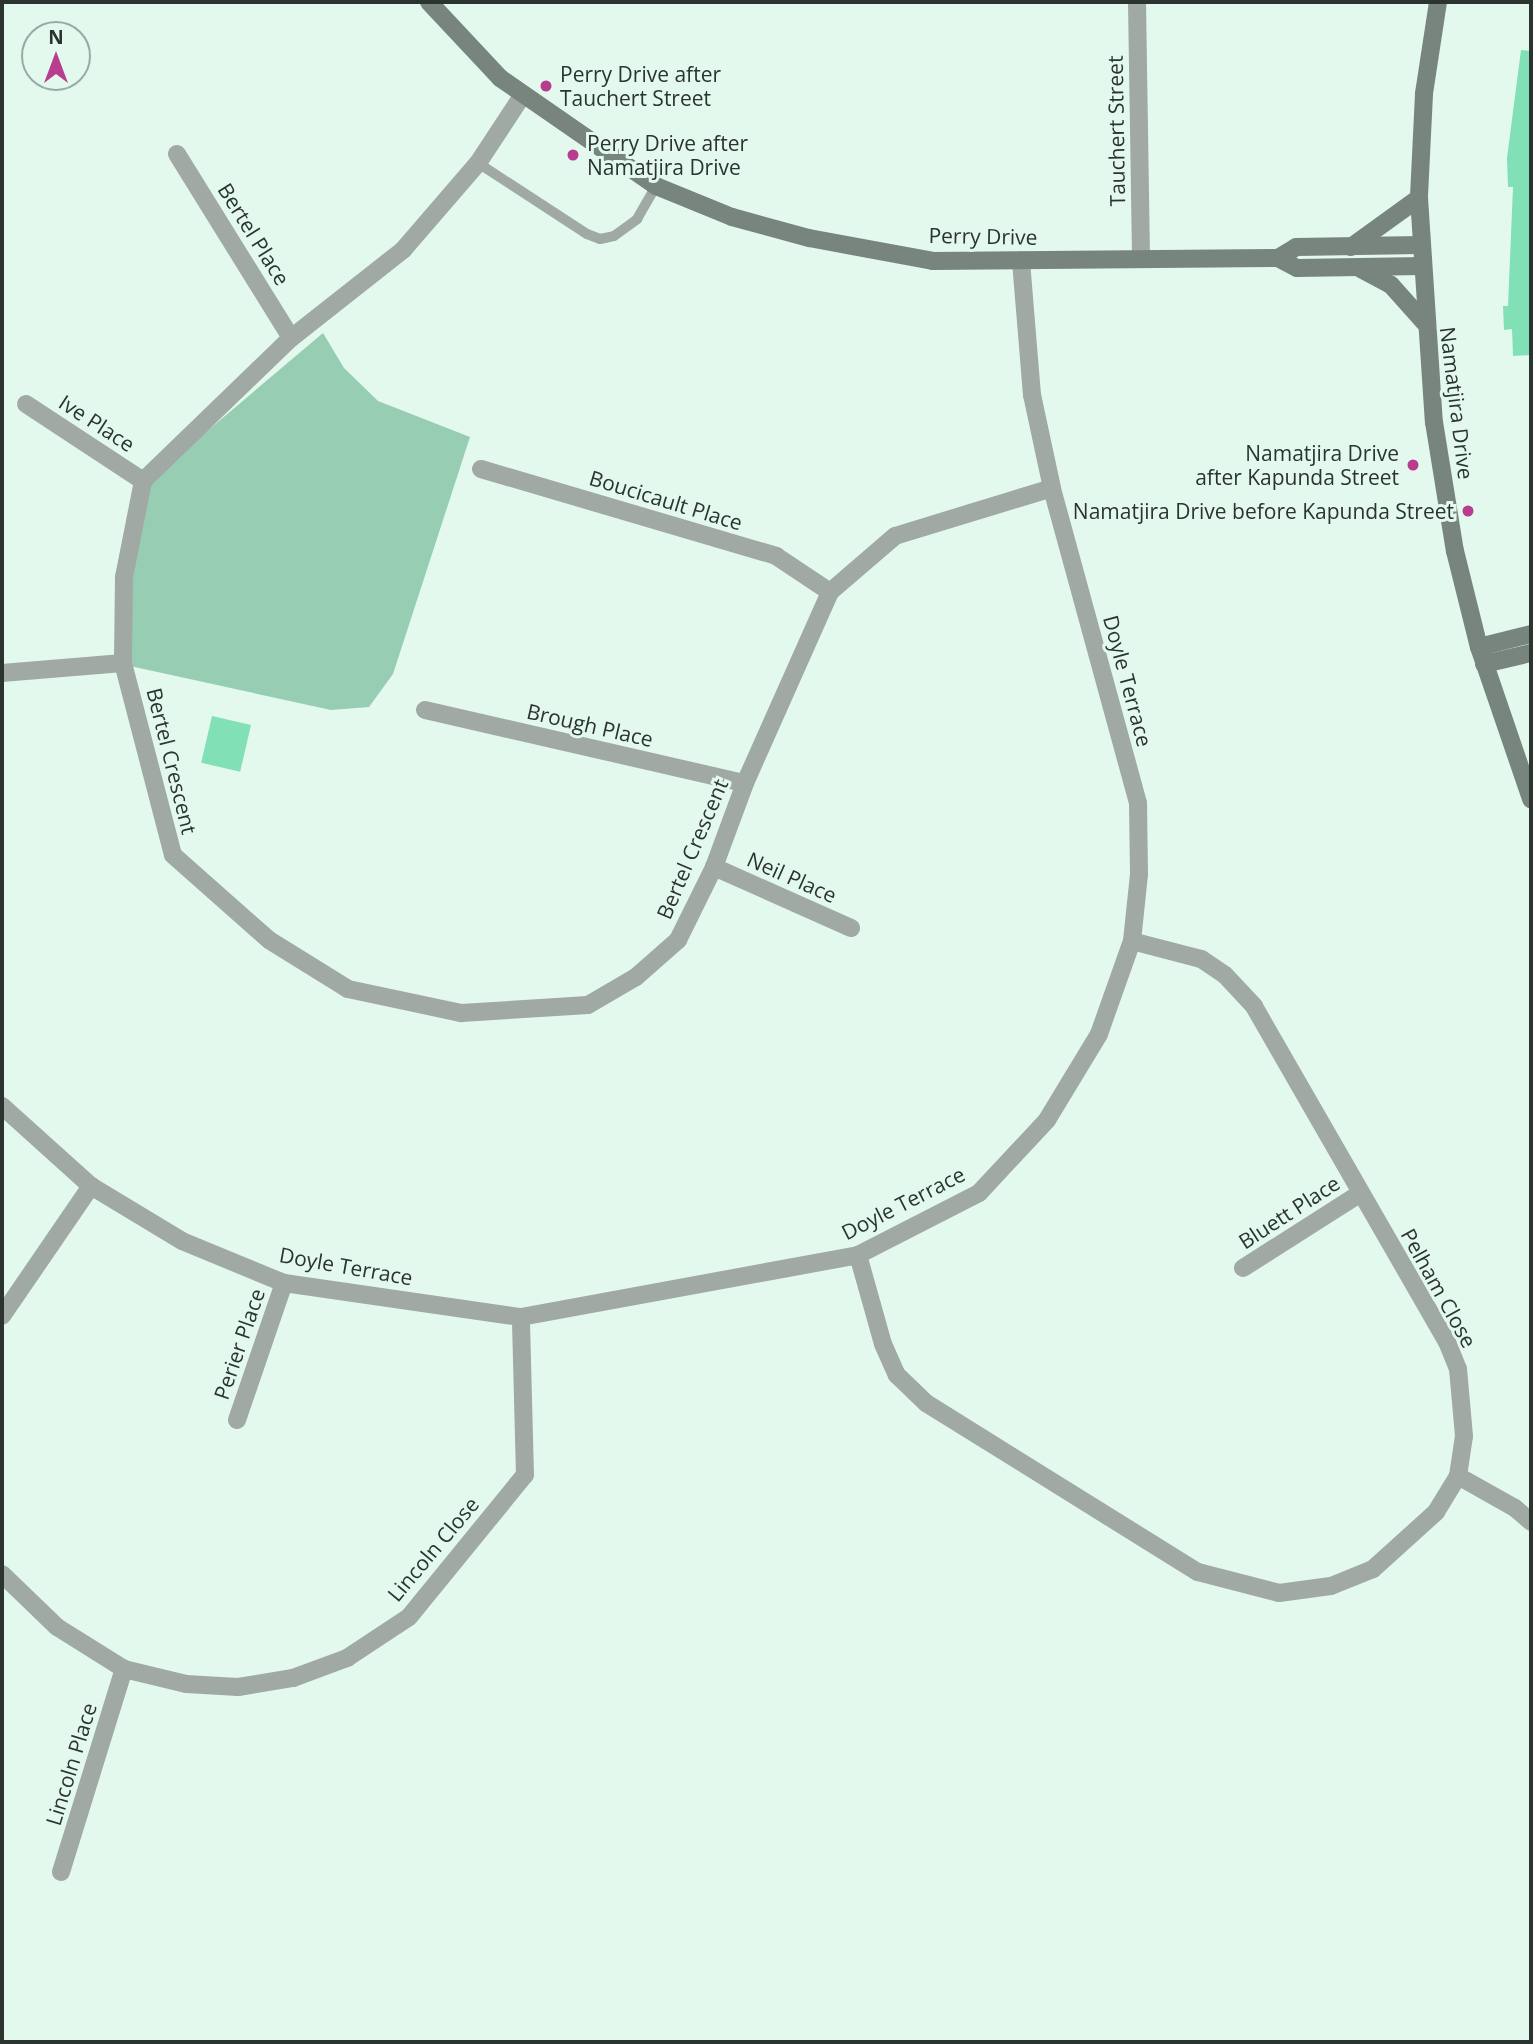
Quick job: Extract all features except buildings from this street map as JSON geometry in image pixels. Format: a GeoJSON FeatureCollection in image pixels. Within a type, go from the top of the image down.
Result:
{"type":"FeatureCollection","features":[{"type":"Feature","properties":{"kind":"street","name":"Perry Drive"},"geometry":{"type":"LineString","coordinates":[[429,2],[458,36],[523,96],[656,186],[732,217],[809,238],[933,261],[1278,258],[1297,268],[1422,266]]}},
{"type":"Feature","properties":{"kind":"street","name":"Tauchert Street"},"geometry":{"type":"LineString","coordinates":[[1137,2],[1141,259]]}},
{"type":"Feature","properties":{"kind":"street","name":"Namatjira Drive"},"geometry":{"type":"LineString","coordinates":[[1438,2],[1424,94],[1419,198],[1424,322],[1451,527],[1481,655],[1531,799]]}},
{"type":"Feature","properties":{"kind":"street"},"geometry":{"type":"LineString","coordinates":[[143,481],[291,338],[402,250],[478,163],[523,96]]}},
{"type":"Feature","properties":{"kind":"street","name":"Bertel Place"},"geometry":{"type":"LineString","coordinates":[[177,154],[291,338]]}},
{"type":"Feature","properties":{"kind":"street"},"geometry":{"type":"LineString","coordinates":[[1351,247],[1419,198]]}},
{"type":"Feature","properties":{"kind":"street","name":"Perry Drive"},"geometry":{"type":"LineString","coordinates":[[1278,258],[1296,247],[1421,245]]}},
{"type":"Feature","properties":{"kind":"street","name":"Doyle Terrace"},"geometry":{"type":"LineString","coordinates":[[2,1106],[91,1186],[182,1241],[284,1283],[521,1317],[858,1255],[979,1193],[1047,1120],[1099,1034],[1132,940],[1139,874],[1138,803],[1052,488],[1032,395],[1021,260]]}},
{"type":"Feature","properties":{"kind":"street"},"geometry":{"type":"LineString","coordinates":[[1356,267],[1391,285],[1424,322]]}},
{"type":"Feature","properties":{"kind":"street","name":"Ive Place"},"geometry":{"type":"LineString","coordinates":[[26,404],[143,481]]}},
{"type":"Feature","properties":{"kind":"street","name":"Boucicault Place"},"geometry":{"type":"LineString","coordinates":[[481,469],[776,556],[830,592]]}},
{"type":"Feature","properties":{"kind":"street","name":"Bertel Crescent"},"geometry":{"type":"LineString","coordinates":[[143,481],[124,577],[123,663],[173,855],[270,940],[348,989],[461,1013],[588,1005],[636,977],[678,940],[714,867],[745,783],[830,592],[895,536],[1052,488]]}},
{"type":"Feature","properties":{"kind":"street"},"geometry":{"type":"LineString","coordinates":[[1481,655],[1531,634]]}},
{"type":"Feature","properties":{"kind":"street"},"geometry":{"type":"LineString","coordinates":[[1481,655],[1531,653]]}},
{"type":"Feature","properties":{"kind":"street"},"geometry":{"type":"LineString","coordinates":[[2,673],[123,663]]}},
{"type":"Feature","properties":{"kind":"street","name":"Brough Place"},"geometry":{"type":"LineString","coordinates":[[425,710],[745,783]]}},
{"type":"Feature","properties":{"kind":"street","name":"Neil Place"},"geometry":{"type":"LineString","coordinates":[[714,867],[851,928]]}},
{"type":"Feature","properties":{"kind":"street","name":"Pelham Close"},"geometry":{"type":"LineString","coordinates":[[858,1255],[892,1364],[926,1403],[1198,1572],[1279,1593],[1331,1586],[1373,1569],[1407,1542],[1436,1512],[1458,1476],[1464,1436],[1458,1369],[1254,1006],[1225,975],[1201,959],[1132,940]]}},
{"type":"Feature","properties":{"kind":"street"},"geometry":{"type":"LineString","coordinates":[[2,1316],[91,1186]]}},
{"type":"Feature","properties":{"kind":"street","name":"Bluett Place"},"geometry":{"type":"LineString","coordinates":[[1243,1268],[1359,1194]]}},
{"type":"Feature","properties":{"kind":"street","name":"Perier Place"},"geometry":{"type":"LineString","coordinates":[[237,1420],[284,1283]]}},
{"type":"Feature","properties":{"kind":"street","name":"Lincoln Close"},"geometry":{"type":"LineString","coordinates":[[2,1574],[57,1627],[124,1669],[212,1686],[238,1687],[293,1678],[347,1658],[409,1617],[525,1475],[521,1317]]}},
{"type":"Feature","properties":{"kind":"street"},"geometry":{"type":"LineString","coordinates":[[1458,1476],[1515,1508],[1531,1522]]}},
{"type":"Feature","properties":{"kind":"street","name":"Lincoln Place"},"geometry":{"type":"LineString","coordinates":[[61,1872],[124,1669]]}},
{"type":"Feature","properties":{"kind":"lane"},"geometry":{"type":"LineString","coordinates":[[478,163],[587,234],[600,239],[614,236],[637,219],[656,186]]}},
{"type":"Feature","properties":{"kind":"green space"},"geometry":{"type":"Polygon","coordinates":[[[323,333],[344,368],[378,401],[470,437],[393,674],[369,707],[331,710],[130,666],[128,578],[148,481],[323,333]]]}},
{"type":"Feature","properties":{"kind":"place","name":"Perry Drive after Tauchert Street"},"geometry":{"type":"Point","coordinates":[546,86]}},
{"type":"Feature","properties":{"kind":"place","name":"Perry Drive after Namatjira Drive"},"geometry":{"type":"Point","coordinates":[573,155]}},
{"type":"Feature","properties":{"kind":"place","name":"Namatjira Drive after Kapunda Street"},"geometry":{"type":"Point","coordinates":[1413,465]}},
{"type":"Feature","properties":{"kind":"place","name":"Namatjira Drive before Kapunda Street"},"geometry":{"type":"Point","coordinates":[1468,511]}}]}
